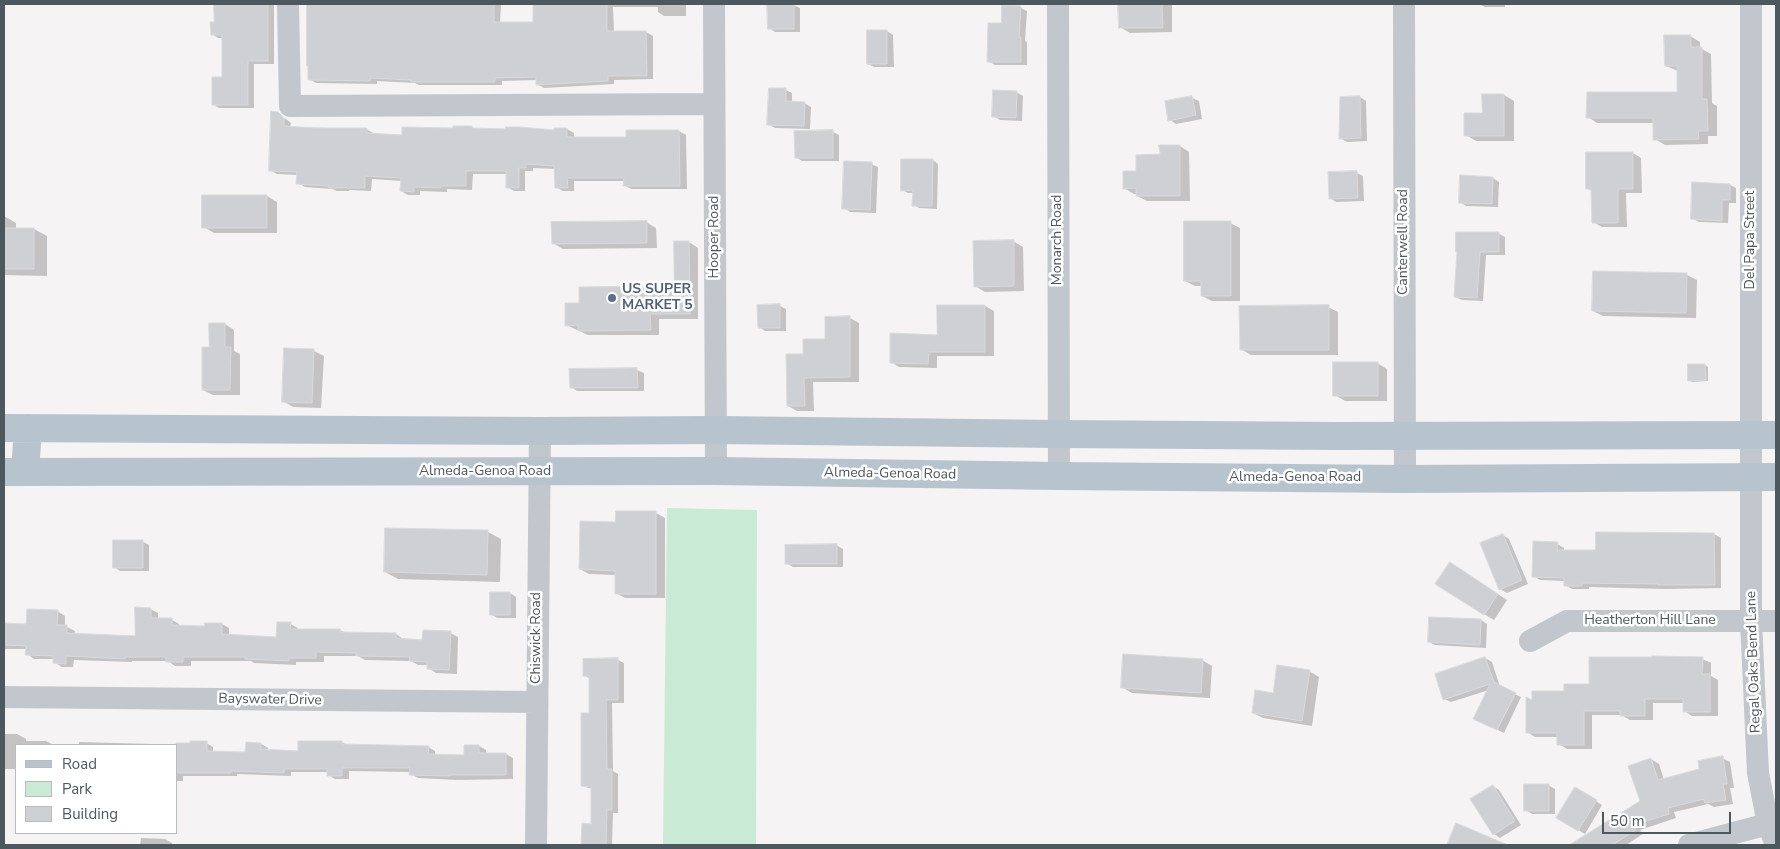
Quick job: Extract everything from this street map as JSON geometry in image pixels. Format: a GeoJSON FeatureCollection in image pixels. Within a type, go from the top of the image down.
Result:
{"type":"FeatureCollection","features":[{"type":"Feature","properties":{"kind":"main road"},"geometry":{"type":"LineString","coordinates":[[14,472],[16,428],[540,431],[716,430],[1405,436],[1764,435]]}},
{"type":"Feature","properties":{"kind":"main road","name":"Almeda-Genoa Road"},"geometry":{"type":"LineString","coordinates":[[14,472],[716,471],[1405,479],[1764,477]]}},
{"type":"Feature","properties":{"kind":"street"},"geometry":{"type":"LineString","coordinates":[[288,4],[290,106],[714,104]]}},
{"type":"Feature","properties":{"kind":"street","name":"Hooper Road"},"geometry":{"type":"LineString","coordinates":[[714,4],[716,471]]}},
{"type":"Feature","properties":{"kind":"street","name":"Monarch Road"},"geometry":{"type":"LineString","coordinates":[[1058,4],[1059,476]]}},
{"type":"Feature","properties":{"kind":"street","name":"Canterwell Road"},"geometry":{"type":"LineString","coordinates":[[1404,4],[1405,479]]}},
{"type":"Feature","properties":{"kind":"street","name":"Del Papa Street"},"geometry":{"type":"LineString","coordinates":[[1751,4],[1764,477]]}},
{"type":"Feature","properties":{"kind":"street","name":"Chiswick Road"},"geometry":{"type":"LineString","coordinates":[[536,845],[540,431]]}},
{"type":"Feature","properties":{"kind":"street","name":"Regal Oaks Bend Lane"},"geometry":{"type":"LineString","coordinates":[[1764,477],[1751,621],[1758,773],[1768,824],[1776,845]]}},
{"type":"Feature","properties":{"kind":"street","name":"Heatherton Hill Lane"},"geometry":{"type":"LineString","coordinates":[[1530,641],[1567,621],[1776,621]]}},
{"type":"Feature","properties":{"kind":"street","name":"Bayswater Drive"},"geometry":{"type":"LineString","coordinates":[[4,697],[537,702]]}},
{"type":"Feature","properties":{"kind":"street"},"geometry":{"type":"LineString","coordinates":[[1689,845],[1768,824]]}},
{"type":"Feature","properties":{"kind":"green space"},"geometry":{"type":"Polygon","coordinates":[[[667,508],[757,510],[756,845],[663,845],[667,508]]]}},
{"type":"Feature","properties":{"kind":"building"},"geometry":{"type":"Polygon","coordinates":[[[214,4],[268,4],[268,61],[248,61],[248,105],[212,105],[212,77],[222,77],[222,35],[211,35],[210,22],[214,22],[214,4]]]}},
{"type":"Feature","properties":{"kind":"building"},"geometry":{"type":"Polygon","coordinates":[[[307,4],[494,4],[494,22],[533,22],[533,4],[607,4],[607,31],[646,31],[647,76],[608,76],[608,81],[536,85],[536,77],[495,78],[495,82],[411,82],[411,80],[370,78],[370,81],[308,80],[307,4]]]}},
{"type":"Feature","properties":{"kind":"building"},"geometry":{"type":"Polygon","coordinates":[[[767,4],[794,4],[794,29],[768,29],[767,4]]]}},
{"type":"Feature","properties":{"kind":"building"},"geometry":{"type":"Polygon","coordinates":[[[1118,4],[1162,4],[1163,28],[1119,28],[1118,4]]]}},
{"type":"Feature","properties":{"kind":"building"},"geometry":{"type":"Polygon","coordinates":[[[1002,5],[1021,6],[1019,37],[1021,37],[1021,62],[987,62],[988,23],[1001,23],[1002,5]]]}},
{"type":"Feature","properties":{"kind":"building"},"geometry":{"type":"Polygon","coordinates":[[[867,30],[887,30],[887,64],[867,64],[867,30]]]}},
{"type":"Feature","properties":{"kind":"building"},"geometry":{"type":"Polygon","coordinates":[[[1664,35],[1691,35],[1691,47],[1702,47],[1702,99],[1707,99],[1708,131],[1698,131],[1699,139],[1653,140],[1653,118],[1586,118],[1587,92],[1677,92],[1677,66],[1665,66],[1664,35]]]}},
{"type":"Feature","properties":{"kind":"building"},"geometry":{"type":"Polygon","coordinates":[[[769,88],[786,88],[786,101],[805,102],[804,126],[767,125],[769,88]]]}},
{"type":"Feature","properties":{"kind":"building"},"geometry":{"type":"Polygon","coordinates":[[[993,90],[1017,91],[1016,118],[992,117],[993,90]]]}},
{"type":"Feature","properties":{"kind":"building"},"geometry":{"type":"Polygon","coordinates":[[[1482,94],[1504,94],[1504,136],[1464,136],[1464,113],[1482,113],[1482,94]]]}},
{"type":"Feature","properties":{"kind":"building"},"geometry":{"type":"Polygon","coordinates":[[[1192,96],[1196,115],[1168,121],[1165,101],[1192,96]]]}},
{"type":"Feature","properties":{"kind":"building"},"geometry":{"type":"Polygon","coordinates":[[[1360,96],[1361,138],[1339,139],[1340,97],[1360,96]]]}},
{"type":"Feature","properties":{"kind":"building"},"geometry":{"type":"Polygon","coordinates":[[[271,111],[278,112],[284,118],[284,126],[367,128],[367,133],[402,135],[402,127],[453,128],[453,126],[506,129],[505,127],[519,127],[554,130],[554,128],[567,128],[567,137],[626,137],[626,130],[679,130],[680,186],[623,186],[624,178],[567,178],[568,188],[555,188],[554,166],[526,164],[526,168],[519,168],[519,188],[506,188],[506,171],[466,171],[466,186],[441,186],[441,188],[414,187],[414,192],[400,191],[401,178],[365,176],[365,188],[329,188],[329,186],[296,184],[297,172],[269,171],[271,111]]]}},
{"type":"Feature","properties":{"kind":"building"},"geometry":{"type":"Polygon","coordinates":[[[833,130],[833,158],[795,158],[794,131],[833,130]]]}},
{"type":"Feature","properties":{"kind":"building"},"geometry":{"type":"Polygon","coordinates":[[[1159,145],[1180,145],[1180,196],[1136,196],[1136,188],[1123,189],[1123,171],[1136,171],[1136,155],[1160,154],[1159,145]]]}},
{"type":"Feature","properties":{"kind":"building"},"geometry":{"type":"Polygon","coordinates":[[[1586,152],[1633,152],[1633,189],[1618,189],[1618,223],[1592,223],[1591,189],[1586,189],[1586,152]]]}},
{"type":"Feature","properties":{"kind":"building"},"geometry":{"type":"Polygon","coordinates":[[[901,159],[933,159],[932,206],[912,206],[913,190],[901,191],[901,159]]]}},
{"type":"Feature","properties":{"kind":"building"},"geometry":{"type":"Polygon","coordinates":[[[844,161],[872,162],[870,210],[842,209],[844,161]]]}},
{"type":"Feature","properties":{"kind":"building"},"geometry":{"type":"Polygon","coordinates":[[[1357,171],[1358,198],[1329,199],[1328,172],[1357,171]]]}},
{"type":"Feature","properties":{"kind":"building"},"geometry":{"type":"Polygon","coordinates":[[[1460,175],[1493,177],[1492,204],[1459,203],[1460,175]]]}},
{"type":"Feature","properties":{"kind":"building"},"geometry":{"type":"Polygon","coordinates":[[[1692,182],[1730,184],[1730,200],[1722,200],[1722,221],[1691,219],[1692,182]]]}},
{"type":"Feature","properties":{"kind":"building"},"geometry":{"type":"Polygon","coordinates":[[[202,195],[267,195],[267,228],[202,228],[202,195]]]}},
{"type":"Feature","properties":{"kind":"building"},"geometry":{"type":"Polygon","coordinates":[[[647,221],[647,243],[552,244],[551,222],[647,221]]]}},
{"type":"Feature","properties":{"kind":"building"},"geometry":{"type":"Polygon","coordinates":[[[1184,221],[1231,221],[1231,296],[1201,296],[1201,281],[1184,281],[1184,221]]]}},
{"type":"Feature","properties":{"kind":"building"},"geometry":{"type":"Polygon","coordinates":[[[4,228],[34,228],[34,269],[4,269],[4,228]]]}},
{"type":"Feature","properties":{"kind":"building"},"geometry":{"type":"Polygon","coordinates":[[[1456,232],[1499,232],[1499,252],[1480,252],[1477,298],[1454,297],[1457,252],[1456,232]]]}},
{"type":"Feature","properties":{"kind":"building"},"geometry":{"type":"Polygon","coordinates":[[[1014,240],[1014,286],[974,287],[973,241],[1014,240]]]}},
{"type":"Feature","properties":{"kind":"building"},"geometry":{"type":"Polygon","coordinates":[[[674,241],[689,241],[690,314],[650,314],[651,330],[578,331],[578,325],[565,326],[565,303],[579,303],[579,287],[674,286],[674,241]]]}},
{"type":"Feature","properties":{"kind":"building"},"geometry":{"type":"Polygon","coordinates":[[[1593,271],[1687,273],[1686,313],[1592,311],[1593,271]]]}},
{"type":"Feature","properties":{"kind":"building"},"geometry":{"type":"Polygon","coordinates":[[[780,304],[780,328],[758,328],[757,305],[780,304]]]}},
{"type":"Feature","properties":{"kind":"building"},"geometry":{"type":"Polygon","coordinates":[[[937,305],[985,305],[985,352],[929,352],[928,364],[890,363],[890,333],[937,335],[937,305]]]}},
{"type":"Feature","properties":{"kind":"building"},"geometry":{"type":"Polygon","coordinates":[[[1329,305],[1329,350],[1240,350],[1239,306],[1329,305]]]}},
{"type":"Feature","properties":{"kind":"building"},"geometry":{"type":"Polygon","coordinates":[[[850,316],[850,377],[804,378],[805,406],[787,406],[786,354],[803,354],[803,339],[825,339],[825,317],[850,316]]]}},
{"type":"Feature","properties":{"kind":"building"},"geometry":{"type":"Polygon","coordinates":[[[209,323],[225,323],[225,347],[231,347],[230,390],[202,390],[202,347],[209,347],[209,323]]]}},
{"type":"Feature","properties":{"kind":"building"},"geometry":{"type":"Polygon","coordinates":[[[284,348],[314,349],[312,403],[282,402],[284,348]]]}},
{"type":"Feature","properties":{"kind":"building"},"geometry":{"type":"Polygon","coordinates":[[[1333,362],[1378,362],[1378,396],[1333,396],[1333,362]]]}},
{"type":"Feature","properties":{"kind":"building"},"geometry":{"type":"Polygon","coordinates":[[[1688,364],[1705,364],[1706,380],[1688,381],[1688,364]]]}},
{"type":"Feature","properties":{"kind":"building"},"geometry":{"type":"Polygon","coordinates":[[[637,368],[638,388],[570,388],[569,369],[637,368]]]}},
{"type":"Feature","properties":{"kind":"building"},"geometry":{"type":"Polygon","coordinates":[[[616,511],[656,511],[656,594],[615,594],[615,571],[579,569],[580,521],[615,522],[616,511]]]}},
{"type":"Feature","properties":{"kind":"building"},"geometry":{"type":"Polygon","coordinates":[[[385,528],[488,530],[487,575],[384,572],[385,528]]]}},
{"type":"Feature","properties":{"kind":"building"},"geometry":{"type":"Polygon","coordinates":[[[1596,532],[1714,533],[1715,585],[1582,583],[1582,586],[1564,586],[1564,578],[1532,577],[1533,541],[1558,542],[1557,550],[1595,550],[1596,532]]]}},
{"type":"Feature","properties":{"kind":"building"},"geometry":{"type":"Polygon","coordinates":[[[1503,534],[1522,580],[1499,590],[1480,543],[1503,534]]]}},
{"type":"Feature","properties":{"kind":"building"},"geometry":{"type":"Polygon","coordinates":[[[113,540],[143,540],[143,568],[113,568],[113,540]]]}},
{"type":"Feature","properties":{"kind":"building"},"geometry":{"type":"Polygon","coordinates":[[[837,544],[837,564],[785,564],[785,545],[837,544]]]}},
{"type":"Feature","properties":{"kind":"building"},"geometry":{"type":"Polygon","coordinates":[[[1450,562],[1498,594],[1484,615],[1435,584],[1450,562]]]}},
{"type":"Feature","properties":{"kind":"building"},"geometry":{"type":"Polygon","coordinates":[[[490,592],[510,592],[510,615],[490,615],[490,592]]]}},
{"type":"Feature","properties":{"kind":"building"},"geometry":{"type":"Polygon","coordinates":[[[135,607],[151,608],[151,618],[172,618],[172,625],[205,626],[204,623],[222,623],[222,634],[276,637],[277,622],[291,622],[290,629],[340,629],[340,632],[396,633],[396,638],[422,640],[423,630],[451,631],[449,670],[427,669],[427,662],[409,661],[410,657],[356,656],[356,653],[316,652],[316,658],[289,658],[289,661],[245,659],[245,657],[183,657],[183,662],[166,662],[166,657],[125,657],[125,659],[66,656],[66,664],[53,663],[53,656],[25,655],[26,646],[4,645],[4,623],[26,624],[27,609],[58,610],[57,625],[67,625],[67,633],[135,636],[135,607]]]}},
{"type":"Feature","properties":{"kind":"building"},"geometry":{"type":"Polygon","coordinates":[[[1429,617],[1481,619],[1480,645],[1428,642],[1429,617]]]}},
{"type":"Feature","properties":{"kind":"building"},"geometry":{"type":"Polygon","coordinates":[[[1123,654],[1203,659],[1201,693],[1121,688],[1123,654]]]}},
{"type":"Feature","properties":{"kind":"building"},"geometry":{"type":"Polygon","coordinates":[[[1485,657],[1494,682],[1516,693],[1497,730],[1473,719],[1490,684],[1443,700],[1435,674],[1485,657]]]}},
{"type":"Feature","properties":{"kind":"building"},"geometry":{"type":"Polygon","coordinates":[[[1589,657],[1703,657],[1702,674],[1710,674],[1710,712],[1683,712],[1683,699],[1645,699],[1645,716],[1620,716],[1620,711],[1584,711],[1584,745],[1557,745],[1557,733],[1526,733],[1526,697],[1532,700],[1532,691],[1564,691],[1564,684],[1589,684],[1589,657]]]}},
{"type":"Feature","properties":{"kind":"building"},"geometry":{"type":"Polygon","coordinates":[[[618,658],[618,700],[606,700],[607,769],[612,769],[612,810],[607,810],[606,845],[581,845],[582,823],[591,824],[591,787],[581,786],[581,713],[589,713],[589,676],[583,676],[583,659],[618,658]]]}},
{"type":"Feature","properties":{"kind":"building"},"geometry":{"type":"Polygon","coordinates":[[[1277,665],[1310,670],[1302,721],[1252,713],[1255,690],[1273,693],[1277,665]]]}},
{"type":"Feature","properties":{"kind":"building"},"geometry":{"type":"Polygon","coordinates":[[[190,741],[207,741],[207,751],[245,752],[246,742],[261,743],[261,749],[298,751],[298,741],[342,741],[342,744],[429,746],[428,754],[464,755],[464,745],[479,745],[479,753],[506,753],[506,775],[409,775],[410,768],[342,768],[342,776],[327,776],[327,769],[284,769],[284,773],[231,771],[231,773],[178,773],[178,744],[176,743],[190,743],[190,741]]]}},
{"type":"Feature","properties":{"kind":"building"},"geometry":{"type":"Polygon","coordinates":[[[1723,756],[1727,784],[1723,784],[1726,800],[1705,803],[1704,799],[1668,808],[1669,814],[1633,825],[1636,830],[1612,845],[1569,845],[1640,801],[1628,766],[1651,758],[1658,780],[1699,769],[1698,761],[1723,756]]]}},
{"type":"Feature","properties":{"kind":"building"},"geometry":{"type":"Polygon","coordinates":[[[1524,784],[1549,784],[1549,811],[1524,811],[1524,784]]]}},
{"type":"Feature","properties":{"kind":"building"},"geometry":{"type":"Polygon","coordinates":[[[1493,785],[1515,821],[1493,835],[1470,799],[1493,785]]]}},
{"type":"Feature","properties":{"kind":"building"},"geometry":{"type":"Polygon","coordinates":[[[1575,787],[1597,800],[1578,831],[1556,818],[1575,787]]]}},
{"type":"Feature","properties":{"kind":"building"},"geometry":{"type":"Polygon","coordinates":[[[1456,823],[1508,845],[1447,845],[1456,823]]]}},
{"type":"Feature","properties":{"kind":"place","name":"US SUPER MARKET 5"},"geometry":{"type":"Point","coordinates":[612,298]}}]}
